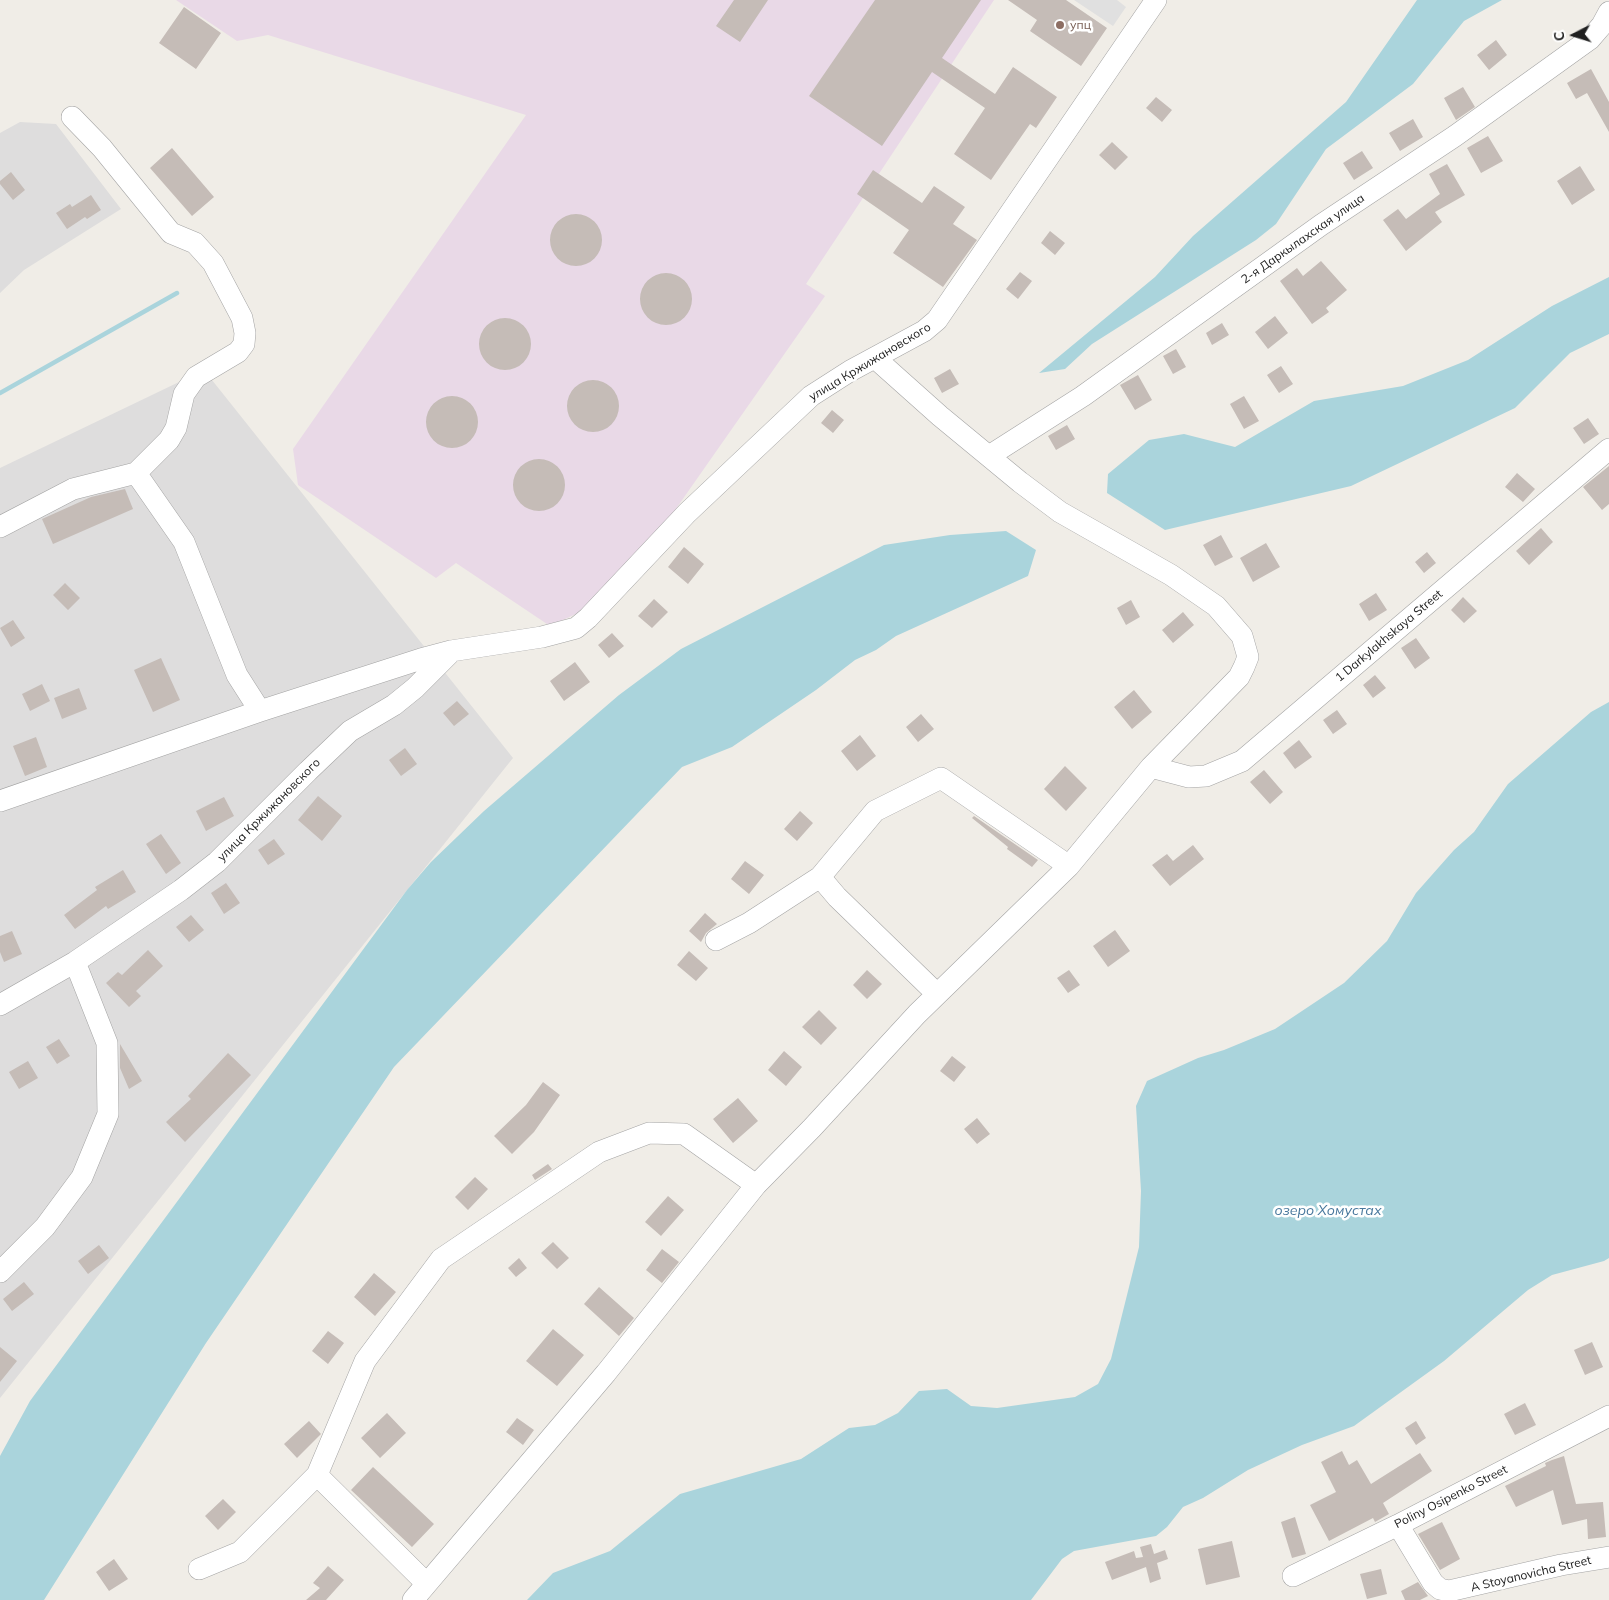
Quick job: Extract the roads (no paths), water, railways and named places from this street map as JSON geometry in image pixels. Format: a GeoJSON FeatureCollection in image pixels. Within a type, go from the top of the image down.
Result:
{"type":"FeatureCollection","features":[{"type":"Feature","properties":{"kind":"street","name":"улица Кржижановского"},"geometry":{"type":"LineString","coordinates":[[0,801],[260,711],[451,652],[542,637],[576,628],[588,618],[687,513],[811,396],[924,331],[946,309],[1156,0]]}},
{"type":"Feature","properties":{"kind":"street","name":"2-я Даркылахская улица"},"geometry":{"type":"LineString","coordinates":[[989,456],[1083,396],[1314,231],[1462,131],[1590,39],[1602,25],[1609,12]]}},
{"type":"Feature","properties":{"kind":"street"},"geometry":{"type":"LineString","coordinates":[[0,528],[73,489],[136,473],[169,440],[176,428],[184,394],[196,377],[238,352],[244,344],[246,333],[242,318],[213,263],[195,243],[171,233],[102,148],[72,117]]}},
{"type":"Feature","properties":{"kind":"street"},"geometry":{"type":"LineString","coordinates":[[413,1600],[606,1373],[756,1185],[937,994],[1069,866],[1151,767],[1239,676],[1248,657],[1242,636],[1216,606],[1198,591],[1060,512],[989,456],[875,358]]}},
{"type":"Feature","properties":{"kind":"street","name":"1 Darkylakhskaya Street"},"geometry":{"type":"LineString","coordinates":[[1151,767],[1189,777],[1206,776],[1242,761],[1609,449]]}},
{"type":"Feature","properties":{"kind":"street"},"geometry":{"type":"LineString","coordinates":[[136,473],[184,542],[237,675],[260,711]]}},
{"type":"Feature","properties":{"kind":"street","name":"улица Кржижановского"},"geometry":{"type":"LineString","coordinates":[[0,1005],[75,962],[181,890],[217,862],[350,731],[394,705],[415,688],[451,652]]}},
{"type":"Feature","properties":{"kind":"street"},"geometry":{"type":"LineString","coordinates":[[716,940],[749,923],[820,876],[874,812],[940,778],[1069,866]]}},
{"type":"Feature","properties":{"kind":"street"},"geometry":{"type":"LineString","coordinates":[[820,876],[844,904],[937,994]]}},
{"type":"Feature","properties":{"kind":"street"},"geometry":{"type":"LineString","coordinates":[[0,1272],[45,1228],[82,1177],[108,1114],[107,1043],[75,962]]}},
{"type":"Feature","properties":{"kind":"street"},"geometry":{"type":"LineString","coordinates":[[199,1569],[240,1552],[317,1474],[366,1362],[442,1259],[568,1172],[600,1152],[649,1133],[684,1134],[756,1185]]}},
{"type":"Feature","properties":{"kind":"street","name":"Poliny Osipenko Street"},"geometry":{"type":"LineString","coordinates":[[1293,1576],[1398,1525],[1609,1416]]}},
{"type":"Feature","properties":{"kind":"street"},"geometry":{"type":"LineString","coordinates":[[317,1474],[426,1583]]}},
{"type":"Feature","properties":{"kind":"street","name":"A Stoyanovicha Street"},"geometry":{"type":"LineString","coordinates":[[1398,1525],[1433,1583],[1440,1589],[1449,1591],[1561,1565],[1609,1557]]}},
{"type":"Feature","properties":{"kind":"water"},"geometry":{"type":"Polygon","coordinates":[[[1417,0],[1502,0],[1464,21],[1413,84],[1326,149],[1276,224],[1256,240],[1092,344],[1065,369],[1039,373],[1155,277],[1193,236],[1346,102],[1417,0]]]}},
{"type":"Feature","properties":{"kind":"water"},"geometry":{"type":"Polygon","coordinates":[[[1609,277],[1609,334],[1570,353],[1515,408],[1351,486],[1165,530],[1107,493],[1108,474],[1149,440],[1184,434],[1235,447],[1314,401],[1403,386],[1468,360],[1552,306],[1609,277]]]}},
{"type":"Feature","properties":{"kind":"water"},"geometry":{"type":"Polygon","coordinates":[[[1006,531],[1036,550],[1028,576],[896,636],[876,650],[855,660],[816,690],[732,747],[682,767],[394,1067],[206,1343],[44,1600],[0,1600],[0,1456],[30,1401],[407,890],[431,862],[484,811],[619,695],[681,649],[884,545],[950,535],[1006,531]]]}},
{"type":"Feature","properties":{"kind":"water","name":"озеро Хомустах"},"geometry":{"type":"Polygon","coordinates":[[[1609,702],[1609,1258],[1552,1275],[1528,1290],[1444,1361],[1354,1426],[1302,1445],[1248,1470],[1203,1498],[1183,1507],[1167,1527],[1156,1536],[1074,1551],[1062,1559],[1031,1600],[527,1600],[553,1573],[610,1551],[680,1494],[801,1459],[849,1428],[875,1425],[898,1413],[919,1391],[947,1389],[971,1406],[997,1408],[1075,1397],[1098,1384],[1111,1359],[1139,1247],[1141,1191],[1136,1106],[1147,1081],[1198,1058],[1224,1050],[1275,1029],[1344,983],[1387,941],[1416,893],[1454,850],[1474,832],[1508,784],[1591,712],[1609,702]]]}},
{"type":"Feature","properties":{"kind":"waterway"},"geometry":{"type":"LineString","coordinates":[[0,393],[177,293]]}},
{"type":"Feature","properties":{"kind":"place","name":"упц"},"geometry":{"type":"Point","coordinates":[1060,25]}}]}
